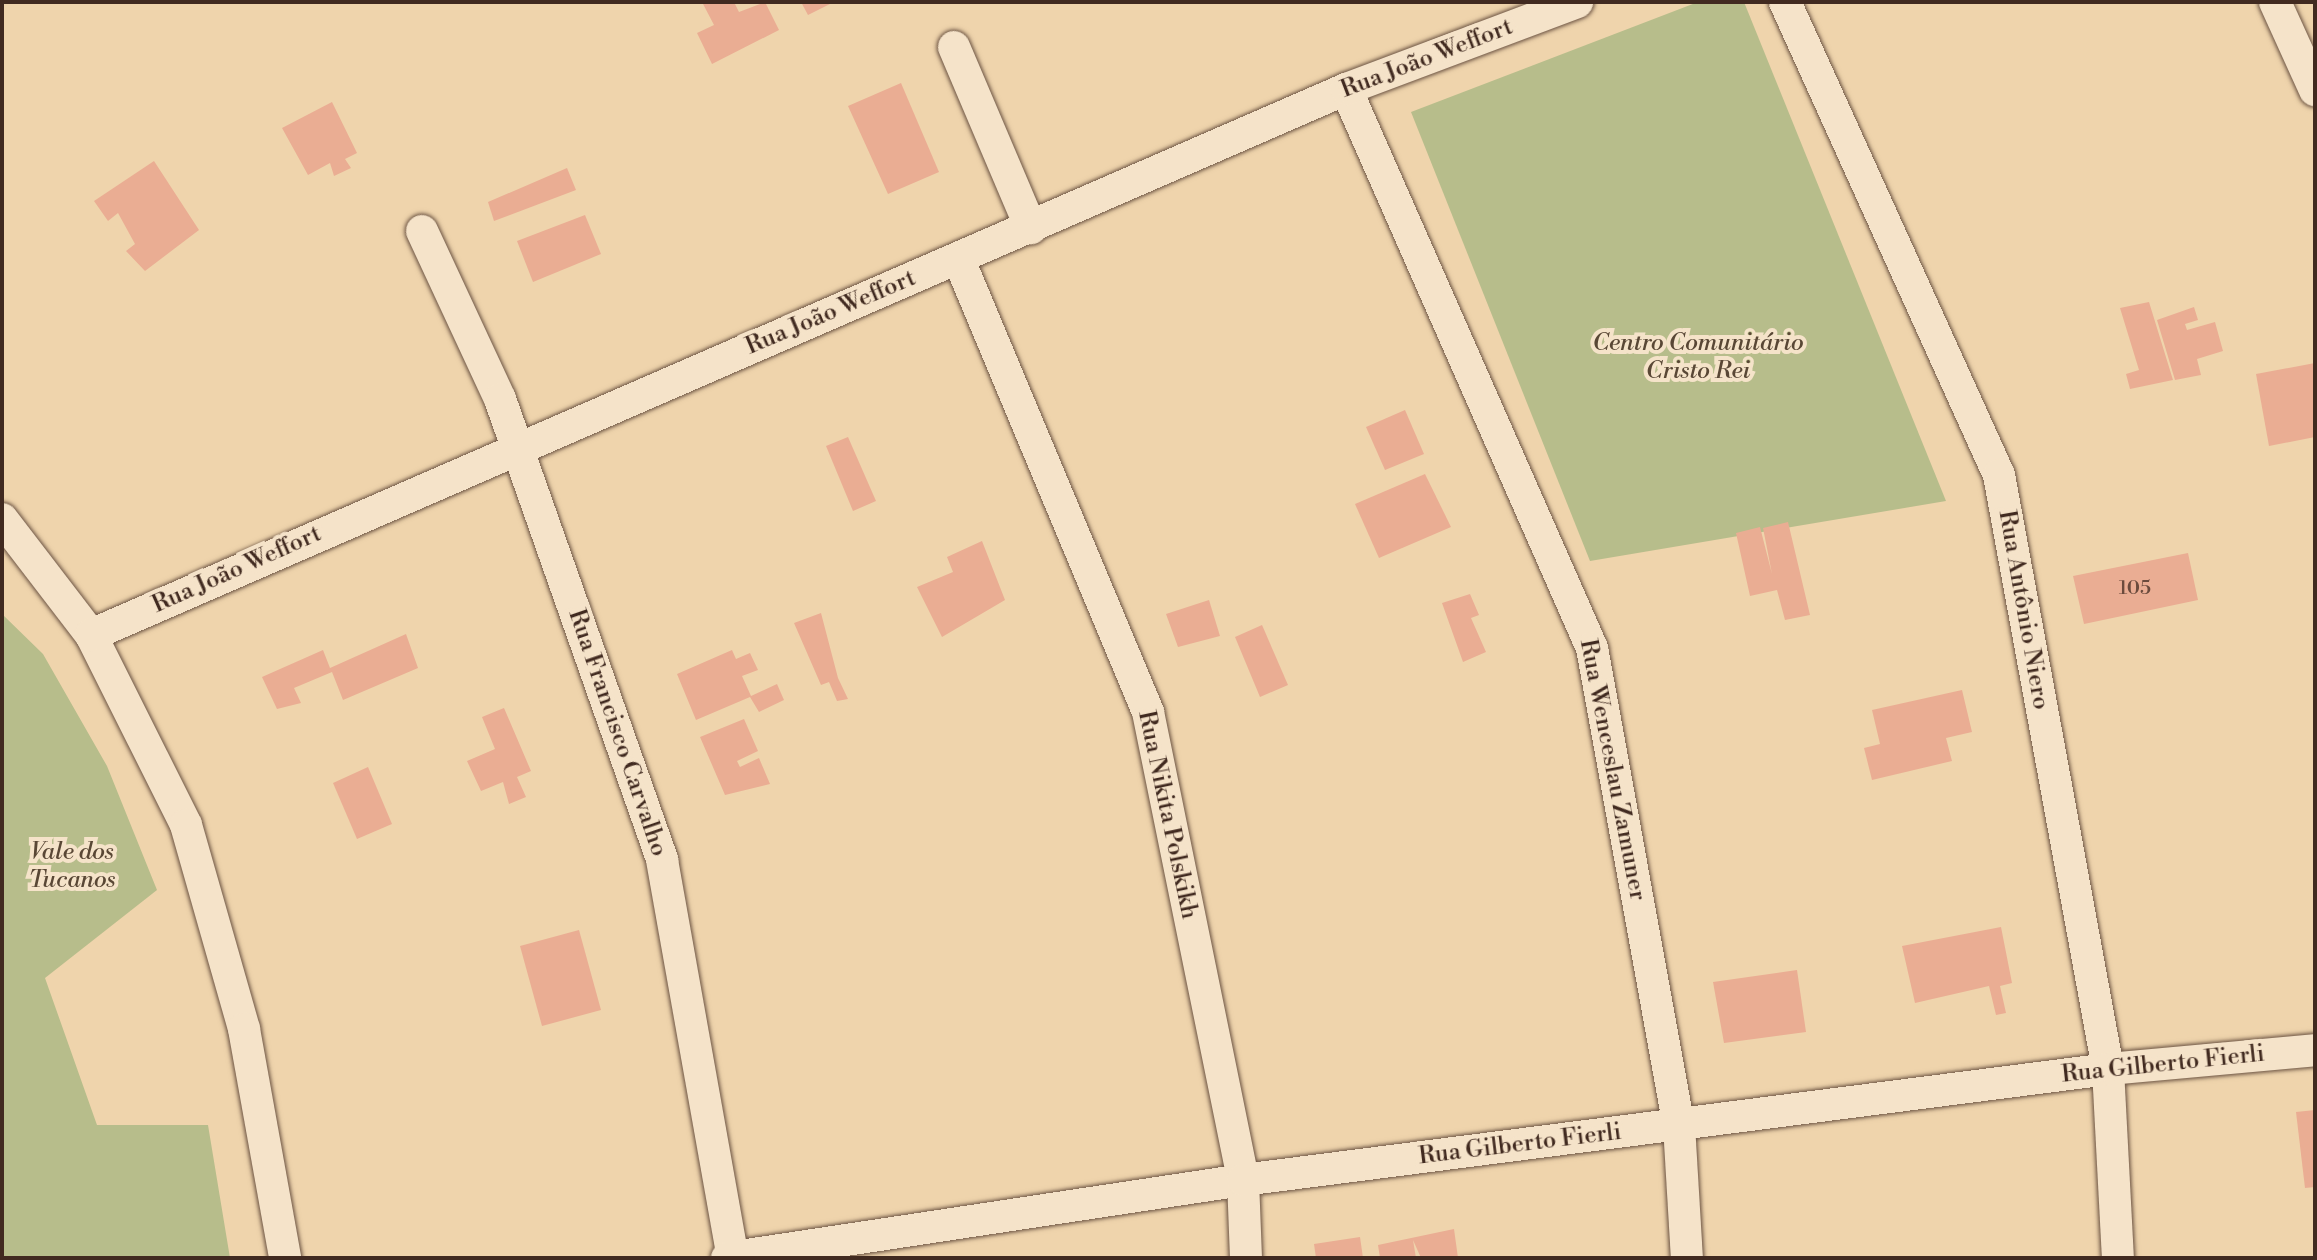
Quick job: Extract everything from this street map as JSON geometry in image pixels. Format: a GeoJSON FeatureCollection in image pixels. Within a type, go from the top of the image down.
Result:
{"type":"FeatureCollection","features":[{"type":"Feature","properties":{"kind":"street","name":"Rua João Weffort"},"geometry":{"type":"LineString","coordinates":[[91,635],[516,444],[959,260],[1346,89],[1577,2]]}},
{"type":"Feature","properties":{"kind":"street","name":"Rua Antônio Niero"},"geometry":{"type":"LineString","coordinates":[[1785,2],[1999,475],[2108,1069],[2118,1258]]}},
{"type":"Feature","properties":{"kind":"street"},"geometry":{"type":"LineString","coordinates":[[2275,2],[2315,90]]}},
{"type":"Feature","properties":{"kind":"street"},"geometry":{"type":"LineString","coordinates":[[954,47],[1031,228]]}},
{"type":"Feature","properties":{"kind":"street","name":"Rua Wenceslau Zamuner"},"geometry":{"type":"LineString","coordinates":[[1346,89],[1592,648],[1679,1125],[1687,1258]]}},
{"type":"Feature","properties":{"kind":"street","name":"Rua Francisco Carvalho"},"geometry":{"type":"LineString","coordinates":[[422,231],[516,444],[662,860],[731,1258]]}},
{"type":"Feature","properties":{"kind":"street","name":"Rua Nikita Polskikh"},"geometry":{"type":"LineString","coordinates":[[959,260],[1148,712],[1243,1180],[1246,1258]]}},
{"type":"Feature","properties":{"kind":"street"},"geometry":{"type":"LineString","coordinates":[[2,519],[91,635],[186,825],[244,1029],[285,1258]]}},
{"type":"Feature","properties":{"kind":"street","name":"Rua Gilberto Fierli"},"geometry":{"type":"LineString","coordinates":[[731,1258],[1243,1180],[2108,1069],[2315,1050]]}},
{"type":"Feature","properties":{"kind":"green space","name":"Centro Comunitário Cristo Rei"},"geometry":{"type":"Polygon","coordinates":[[[1698,2],[1744,2],[1946,501],[1590,561],[1411,112],[1698,2]]]}},
{"type":"Feature","properties":{"kind":"green space","name":"Vale dos Tucanos"},"geometry":{"type":"Polygon","coordinates":[[[2,614],[43,654],[107,766],[157,890],[45,978],[97,1125],[208,1125],[230,1258],[2,1258],[2,614]]]}},
{"type":"Feature","properties":{"kind":"building"},"geometry":{"type":"Polygon","coordinates":[[[702,2],[734,2],[739,12],[765,2],[779,30],[712,64],[697,33],[714,25],[702,2]]]}},
{"type":"Feature","properties":{"kind":"building"},"geometry":{"type":"Polygon","coordinates":[[[801,2],[834,2],[808,15],[801,2]]]}},
{"type":"Feature","properties":{"kind":"building"},"geometry":{"type":"Polygon","coordinates":[[[901,83],[939,172],[888,194],[848,106],[901,83]]]}},
{"type":"Feature","properties":{"kind":"building"},"geometry":{"type":"Polygon","coordinates":[[[332,102],[357,153],[345,159],[351,168],[334,176],[330,163],[308,175],[282,128],[332,102]]]}},
{"type":"Feature","properties":{"kind":"building"},"geometry":{"type":"Polygon","coordinates":[[[154,161],[199,230],[145,271],[126,251],[135,244],[118,213],[108,221],[94,201],[154,161]]]}},
{"type":"Feature","properties":{"kind":"building"},"geometry":{"type":"Polygon","coordinates":[[[567,168],[576,190],[494,221],[488,202],[567,168]]]}},
{"type":"Feature","properties":{"kind":"building"},"geometry":{"type":"Polygon","coordinates":[[[585,215],[601,254],[533,282],[517,241],[585,215]]]}},
{"type":"Feature","properties":{"kind":"building"},"geometry":{"type":"Polygon","coordinates":[[[2149,302],[2173,380],[2130,389],[2126,374],[2139,370],[2120,308],[2149,302]]]}},
{"type":"Feature","properties":{"kind":"building"},"geometry":{"type":"Polygon","coordinates":[[[2194,307],[2198,320],[2185,324],[2187,330],[2215,322],[2223,351],[2197,359],[2201,375],[2175,380],[2157,320],[2194,307]]]}},
{"type":"Feature","properties":{"kind":"building"},"geometry":{"type":"Polygon","coordinates":[[[2315,363],[2315,437],[2269,446],[2256,374],[2315,363]]]}},
{"type":"Feature","properties":{"kind":"building"},"geometry":{"type":"Polygon","coordinates":[[[1405,410],[1424,454],[1385,470],[1366,427],[1405,410]]]}},
{"type":"Feature","properties":{"kind":"building"},"geometry":{"type":"Polygon","coordinates":[[[848,437],[876,501],[853,511],[826,446],[848,437]]]}},
{"type":"Feature","properties":{"kind":"building"},"geometry":{"type":"Polygon","coordinates":[[[1425,474],[1451,527],[1379,558],[1355,504],[1425,474]]]}},
{"type":"Feature","properties":{"kind":"building"},"geometry":{"type":"Polygon","coordinates":[[[1788,522],[1810,615],[1785,620],[1777,590],[1750,596],[1736,533],[1760,527],[1772,574],[1763,528],[1788,522]]]}},
{"type":"Feature","properties":{"kind":"building"},"geometry":{"type":"Polygon","coordinates":[[[982,541],[1005,600],[942,637],[917,587],[953,572],[947,557],[982,541]]]}},
{"type":"Feature","properties":{"kind":"building"},"geometry":{"type":"Polygon","coordinates":[[[2188,553],[2198,600],[2084,624],[2073,576],[2188,553]]]}},
{"type":"Feature","properties":{"kind":"building"},"geometry":{"type":"Polygon","coordinates":[[[1470,594],[1479,615],[1471,618],[1486,652],[1463,662],[1442,603],[1470,594]]]}},
{"type":"Feature","properties":{"kind":"building"},"geometry":{"type":"Polygon","coordinates":[[[1209,600],[1220,636],[1178,647],[1166,614],[1209,600]]]}},
{"type":"Feature","properties":{"kind":"building"},"geometry":{"type":"Polygon","coordinates":[[[821,613],[838,678],[848,699],[837,701],[829,682],[821,685],[794,623],[821,613]]]}},
{"type":"Feature","properties":{"kind":"building"},"geometry":{"type":"Polygon","coordinates":[[[1262,625],[1288,685],[1260,697],[1235,637],[1262,625]]]}},
{"type":"Feature","properties":{"kind":"building"},"geometry":{"type":"Polygon","coordinates":[[[406,634],[418,668],[343,700],[332,672],[294,688],[301,703],[277,709],[262,677],[323,650],[330,668],[406,634]]]}},
{"type":"Feature","properties":{"kind":"building"},"geometry":{"type":"Polygon","coordinates":[[[732,650],[736,659],[750,653],[758,670],[742,676],[751,696],[777,684],[784,700],[759,712],[750,697],[696,720],[677,674],[732,650]]]}},
{"type":"Feature","properties":{"kind":"building"},"geometry":{"type":"Polygon","coordinates":[[[1962,690],[1972,732],[1946,738],[1952,761],[1872,780],[1864,748],[1880,744],[1872,710],[1962,690]]]}},
{"type":"Feature","properties":{"kind":"building"},"geometry":{"type":"Polygon","coordinates":[[[504,708],[531,771],[517,777],[526,797],[509,804],[503,782],[481,791],[467,761],[495,749],[482,717],[504,708]]]}},
{"type":"Feature","properties":{"kind":"building"},"geometry":{"type":"Polygon","coordinates":[[[744,719],[758,751],[737,761],[740,767],[759,758],[770,784],[725,795],[700,737],[744,719]]]}},
{"type":"Feature","properties":{"kind":"building"},"geometry":{"type":"Polygon","coordinates":[[[368,767],[392,824],[357,839],[333,783],[368,767]]]}},
{"type":"Feature","properties":{"kind":"building"},"geometry":{"type":"Polygon","coordinates":[[[2001,927],[2012,983],[2000,986],[2006,1013],[1996,1015],[1989,986],[1915,1003],[1902,946],[2001,927]]]}},
{"type":"Feature","properties":{"kind":"building"},"geometry":{"type":"Polygon","coordinates":[[[579,930],[601,1010],[542,1026],[520,946],[579,930]]]}},
{"type":"Feature","properties":{"kind":"building"},"geometry":{"type":"Polygon","coordinates":[[[1797,970],[1806,1032],[1724,1043],[1713,982],[1797,970]]]}},
{"type":"Feature","properties":{"kind":"building"},"geometry":{"type":"Polygon","coordinates":[[[2315,1110],[2315,1187],[2305,1188],[2296,1112],[2315,1110]]]}},
{"type":"Feature","properties":{"kind":"building"},"geometry":{"type":"Polygon","coordinates":[[[1454,1229],[1458,1258],[1421,1258],[1413,1240],[1416,1258],[1380,1258],[1378,1245],[1454,1229]]]}},
{"type":"Feature","properties":{"kind":"building"},"geometry":{"type":"Polygon","coordinates":[[[1360,1237],[1363,1258],[1316,1258],[1314,1244],[1360,1237]]]}}]}
